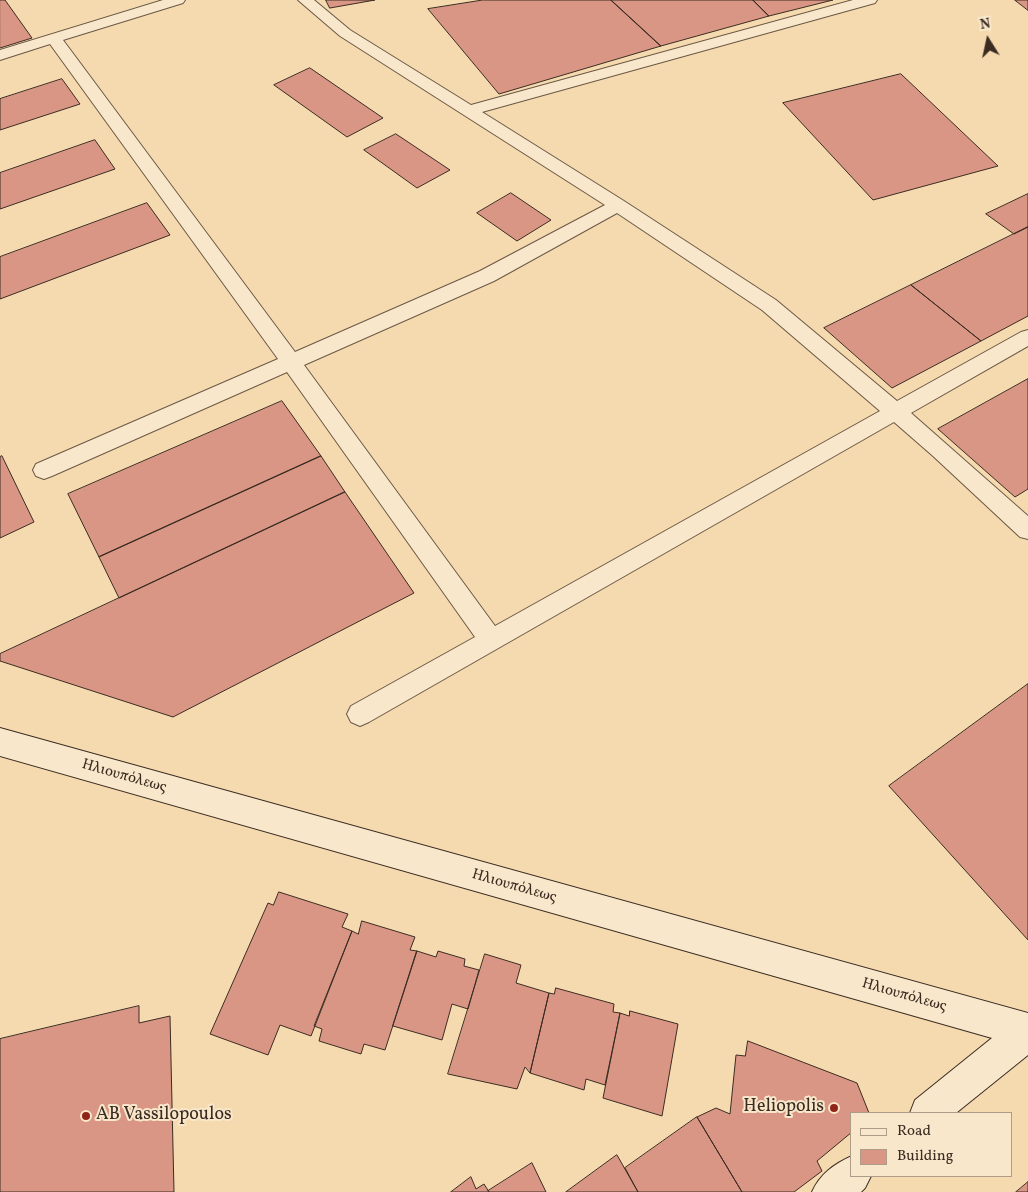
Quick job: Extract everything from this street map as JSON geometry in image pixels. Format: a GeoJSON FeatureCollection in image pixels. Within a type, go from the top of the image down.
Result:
{"type":"FeatureCollection","features":[{"type":"Feature","properties":{"kind":"main road","name":"Ηλιουπόλεως"},"geometry":{"type":"LineString","coordinates":[[0,742],[1028,1032]]}},
{"type":"Feature","properties":{"kind":"main road"},"geometry":{"type":"LineString","coordinates":[[929,1112],[1028,1032]]}},
{"type":"Feature","properties":{"kind":"main road"},"geometry":{"type":"LineString","coordinates":[[831,1192],[850,1177]]}},
{"type":"Feature","properties":{"kind":"lane"},"geometry":{"type":"LineString","coordinates":[[0,55],[178,0]]}},
{"type":"Feature","properties":{"kind":"lane"},"geometry":{"type":"LineString","coordinates":[[306,0],[345,32],[618,205],[769,305],[941,450],[1028,530]]}},
{"type":"Feature","properties":{"kind":"lane"},"geometry":{"type":"LineString","coordinates":[[467,111],[870,0]]}},
{"type":"Feature","properties":{"kind":"lane"},"geometry":{"type":"LineString","coordinates":[[54,39],[291,362],[491,640]]}},
{"type":"Feature","properties":{"kind":"lane"},"geometry":{"type":"LineString","coordinates":[[44,470],[487,276],[618,205]]}},
{"type":"Feature","properties":{"kind":"lane"},"geometry":{"type":"LineString","coordinates":[[360,714],[894,410],[1028,336]]}},
{"type":"Feature","properties":{"kind":"building"},"geometry":{"type":"Polygon","coordinates":[[[0,0],[5,0],[32,38],[0,48],[0,0]]]}},
{"type":"Feature","properties":{"kind":"building"},"geometry":{"type":"Polygon","coordinates":[[[326,0],[375,0],[330,8],[326,0]]]}},
{"type":"Feature","properties":{"kind":"building"},"geometry":{"type":"Polygon","coordinates":[[[483,0],[611,0],[661,46],[499,94],[428,9],[483,0]]]}},
{"type":"Feature","properties":{"kind":"building"},"geometry":{"type":"Polygon","coordinates":[[[611,0],[753,0],[769,16],[661,46],[611,0]]]}},
{"type":"Feature","properties":{"kind":"building"},"geometry":{"type":"Polygon","coordinates":[[[753,0],[833,0],[769,16],[753,0]]]}},
{"type":"Feature","properties":{"kind":"building"},"geometry":{"type":"Polygon","coordinates":[[[1015,0],[1028,0],[1028,10],[1015,0]]]}},
{"type":"Feature","properties":{"kind":"building"},"geometry":{"type":"Polygon","coordinates":[[[310,68],[383,118],[347,137],[274,85],[310,68]]]}},
{"type":"Feature","properties":{"kind":"building"},"geometry":{"type":"Polygon","coordinates":[[[901,74],[998,166],[873,200],[783,103],[901,74]]]}},
{"type":"Feature","properties":{"kind":"building"},"geometry":{"type":"Polygon","coordinates":[[[62,79],[80,104],[0,130],[0,99],[62,79]]]}},
{"type":"Feature","properties":{"kind":"building"},"geometry":{"type":"Polygon","coordinates":[[[396,134],[450,170],[417,188],[364,150],[396,134]]]}},
{"type":"Feature","properties":{"kind":"building"},"geometry":{"type":"Polygon","coordinates":[[[95,140],[115,169],[0,209],[0,173],[95,140]]]}},
{"type":"Feature","properties":{"kind":"building"},"geometry":{"type":"Polygon","coordinates":[[[511,193],[551,220],[517,241],[477,213],[511,193]]]}},
{"type":"Feature","properties":{"kind":"building"},"geometry":{"type":"Polygon","coordinates":[[[1028,194],[1028,227],[1014,234],[986,214],[1028,194]]]}},
{"type":"Feature","properties":{"kind":"building"},"geometry":{"type":"Polygon","coordinates":[[[147,203],[170,235],[0,299],[0,257],[147,203]]]}},
{"type":"Feature","properties":{"kind":"building"},"geometry":{"type":"Polygon","coordinates":[[[1028,227],[1028,316],[981,341],[911,285],[1028,227]]]}},
{"type":"Feature","properties":{"kind":"building"},"geometry":{"type":"Polygon","coordinates":[[[911,285],[981,341],[892,388],[824,328],[911,285]]]}},
{"type":"Feature","properties":{"kind":"building"},"geometry":{"type":"Polygon","coordinates":[[[1028,379],[1028,489],[1015,497],[938,429],[1028,379]]]}},
{"type":"Feature","properties":{"kind":"building"},"geometry":{"type":"Polygon","coordinates":[[[282,401],[321,456],[99,557],[68,494],[282,401]]]}},
{"type":"Feature","properties":{"kind":"building"},"geometry":{"type":"Polygon","coordinates":[[[2,456],[34,522],[0,538],[0,457],[2,456]]]}},
{"type":"Feature","properties":{"kind":"building"},"geometry":{"type":"Polygon","coordinates":[[[321,456],[345,492],[119,598],[99,557],[321,456]]]}},
{"type":"Feature","properties":{"kind":"building"},"geometry":{"type":"Polygon","coordinates":[[[345,492],[414,593],[173,717],[0,661],[0,654],[345,492]]]}},
{"type":"Feature","properties":{"kind":"building"},"geometry":{"type":"Polygon","coordinates":[[[1028,684],[1028,940],[889,786],[1028,684]]]}},
{"type":"Feature","properties":{"kind":"building"},"geometry":{"type":"Polygon","coordinates":[[[279,892],[348,914],[342,927],[352,931],[311,1036],[280,1025],[268,1055],[210,1034],[268,903],[273,905],[279,892]]]}},
{"type":"Feature","properties":{"kind":"building"},"geometry":{"type":"Polygon","coordinates":[[[362,921],[415,937],[410,950],[417,951],[385,1050],[364,1044],[361,1054],[319,1041],[322,1029],[314,1026],[352,931],[358,934],[362,921]]]}},
{"type":"Feature","properties":{"kind":"building"},"geometry":{"type":"Polygon","coordinates":[[[417,951],[436,957],[438,951],[465,959],[464,966],[479,970],[468,1009],[452,1004],[442,1040],[393,1026],[417,951]]]}},
{"type":"Feature","properties":{"kind":"building"},"geometry":{"type":"Polygon","coordinates":[[[485,954],[521,965],[516,983],[549,993],[530,1073],[525,1067],[517,1089],[448,1074],[485,954]]]}},
{"type":"Feature","properties":{"kind":"building"},"geometry":{"type":"Polygon","coordinates":[[[556,988],[614,1004],[613,1012],[620,1013],[605,1085],[586,1079],[584,1090],[530,1073],[549,993],[554,994],[556,988]]]}},
{"type":"Feature","properties":{"kind":"building","name":"AB Vassilopoulos"},"geometry":{"type":"Polygon","coordinates":[[[139,1006],[139,1023],[170,1016],[174,1192],[0,1192],[0,1039],[139,1006]]]}},
{"type":"Feature","properties":{"kind":"building"},"geometry":{"type":"Polygon","coordinates":[[[630,1011],[678,1024],[662,1116],[603,1098],[620,1013],[629,1016],[630,1011]]]}},
{"type":"Feature","properties":{"kind":"building"},"geometry":{"type":"Polygon","coordinates":[[[748,1041],[857,1083],[869,1112],[850,1112],[850,1134],[817,1161],[822,1171],[794,1192],[742,1192],[697,1117],[716,1108],[730,1114],[736,1055],[745,1056],[748,1041]]]}},
{"type":"Feature","properties":{"kind":"building"},"geometry":{"type":"Polygon","coordinates":[[[697,1117],[742,1192],[638,1192],[625,1168],[697,1117]]]}},
{"type":"Feature","properties":{"kind":"building"},"geometry":{"type":"Polygon","coordinates":[[[617,1155],[638,1192],[566,1192],[617,1155]]]}},
{"type":"Feature","properties":{"kind":"building"},"geometry":{"type":"Polygon","coordinates":[[[532,1163],[546,1192],[488,1191],[532,1163]]]}},
{"type":"Feature","properties":{"kind":"building"},"geometry":{"type":"Polygon","coordinates":[[[471,1177],[476,1189],[484,1184],[489,1192],[451,1192],[471,1177]]]}},
{"type":"Feature","properties":{"kind":"building"},"geometry":{"type":"Polygon","coordinates":[[[1028,1182],[1028,1192],[1016,1192],[1028,1182]]]}},
{"type":"Feature","properties":{"kind":"place","name":"Heliopolis"},"geometry":{"type":"Point","coordinates":[834,1108]}},
{"type":"Feature","properties":{"kind":"place","name":"AB Vassilopoulos"},"geometry":{"type":"Point","coordinates":[86,1116]}}]}
